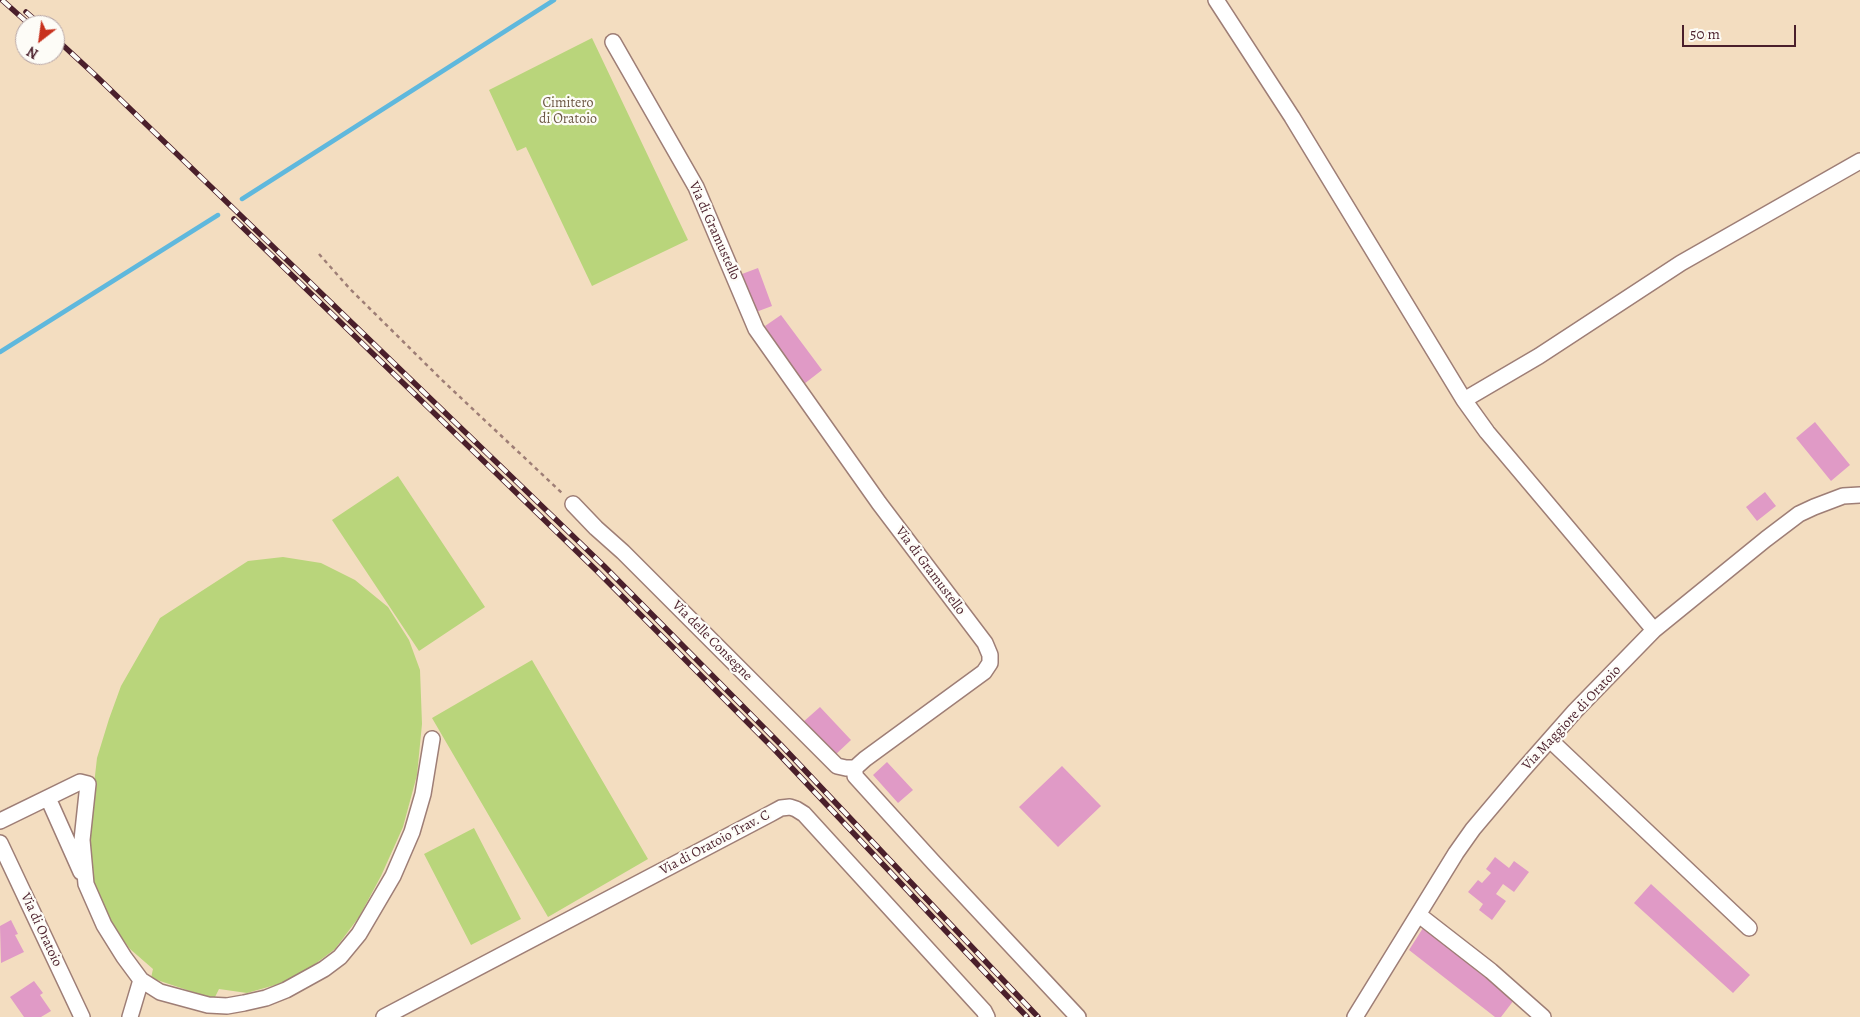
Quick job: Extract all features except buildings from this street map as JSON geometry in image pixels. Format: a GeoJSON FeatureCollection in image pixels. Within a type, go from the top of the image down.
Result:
{"type":"FeatureCollection","features":[{"type":"Feature","properties":{"kind":"street"},"geometry":{"type":"LineString","coordinates":[[1216,0],[1292,117],[1464,400],[1488,432],[1654,630]]}},
{"type":"Feature","properties":{"kind":"street","name":"Via di Gramustello"},"geometry":{"type":"LineString","coordinates":[[613,42],[696,187],[756,329],[879,503],[985,643],[990,655],[990,664],[984,672],[855,768]]}},
{"type":"Feature","properties":{"kind":"street"},"geometry":{"type":"LineString","coordinates":[[1464,400],[1539,356],[1681,263],[1860,160]]}},
{"type":"Feature","properties":{"kind":"street","name":"Via Maggiore di Oratoio"},"geometry":{"type":"LineString","coordinates":[[1355,1017],[1456,853],[1473,829],[1550,740],[1654,630],[1766,538],[1799,514],[1844,496],[1860,495]]}},
{"type":"Feature","properties":{"kind":"street","name":"Via delle Consegne"},"geometry":{"type":"LineString","coordinates":[[572,504],[630,559],[837,766],[855,768]]}},
{"type":"Feature","properties":{"kind":"street"},"geometry":{"type":"LineString","coordinates":[[48,798],[104,925],[124,957],[142,980],[160,992],[179,998],[208,1005],[227,1006],[266,998],[286,990],[324,969],[340,957],[358,934],[393,876],[412,832],[423,794],[432,738]]}},
{"type":"Feature","properties":{"kind":"street"},"geometry":{"type":"LineString","coordinates":[[1550,740],[1749,928]]}},
{"type":"Feature","properties":{"kind":"street"},"geometry":{"type":"LineString","coordinates":[[855,768],[855,776],[1078,1017]]}},
{"type":"Feature","properties":{"kind":"street"},"geometry":{"type":"LineString","coordinates":[[0,821],[80,782],[88,784],[82,840],[86,884]]}},
{"type":"Feature","properties":{"kind":"street","name":"Via di Oratoio Trav. C"},"geometry":{"type":"LineString","coordinates":[[384,1017],[781,808],[790,807],[804,814],[984,1011],[987,1017]]}},
{"type":"Feature","properties":{"kind":"street","name":"Via di Oratoio"},"geometry":{"type":"LineString","coordinates":[[0,843],[82,1017]]}},
{"type":"Feature","properties":{"kind":"street"},"geometry":{"type":"LineString","coordinates":[[1419,915],[1491,971],[1543,1017]]}},
{"type":"Feature","properties":{"kind":"street"},"geometry":{"type":"LineString","coordinates":[[130,1017],[142,980]]}},
{"type":"Feature","properties":{"kind":"path"},"geometry":{"type":"LineString","coordinates":[[319,254],[350,289],[572,504]]}},
{"type":"Feature","properties":{"kind":"green space","name":"Cimitero di Oratoio"},"geometry":{"type":"Polygon","coordinates":[[[592,38],[688,240],[592,286],[526,147],[517,151],[489,90],[592,38]]]}},
{"type":"Feature","properties":{"kind":"green space"},"geometry":{"type":"Polygon","coordinates":[[[398,476],[485,607],[419,651],[332,520],[398,476]]]}},
{"type":"Feature","properties":{"kind":"green space"},"geometry":{"type":"Polygon","coordinates":[[[283,557],[321,563],[355,580],[388,607],[409,640],[420,670],[422,724],[417,775],[403,827],[381,876],[359,917],[335,949],[311,967],[282,983],[247,993],[219,989],[214,999],[151,978],[153,969],[130,949],[113,926],[97,897],[89,872],[87,846],[97,758],[121,686],[160,618],[248,561],[283,557]]]}},
{"type":"Feature","properties":{"kind":"green space"},"geometry":{"type":"Polygon","coordinates":[[[532,660],[648,859],[548,917],[432,718],[532,660]]]}},
{"type":"Feature","properties":{"kind":"green space"},"geometry":{"type":"Polygon","coordinates":[[[474,828],[521,919],[471,945],[424,854],[474,828]]]}},
{"type":"Feature","properties":{"kind":"waterway"},"geometry":{"type":"LineString","coordinates":[[242,199],[554,0]]}},
{"type":"Feature","properties":{"kind":"waterway"},"geometry":{"type":"LineString","coordinates":[[0,352],[218,215]]}},
{"type":"Feature","properties":{"kind":"railway"},"geometry":{"type":"LineString","coordinates":[[2,0],[19,15]]}},
{"type":"Feature","properties":{"kind":"railway"},"geometry":{"type":"LineString","coordinates":[[26,12],[29,15]]}},
{"type":"Feature","properties":{"kind":"railway"},"geometry":{"type":"LineString","coordinates":[[65,47],[604,566],[781,745],[1038,1017]]}},
{"type":"Feature","properties":{"kind":"railway"},"geometry":{"type":"LineString","coordinates":[[234,219],[597,571],[774,749],[1027,1017]]}}]}
